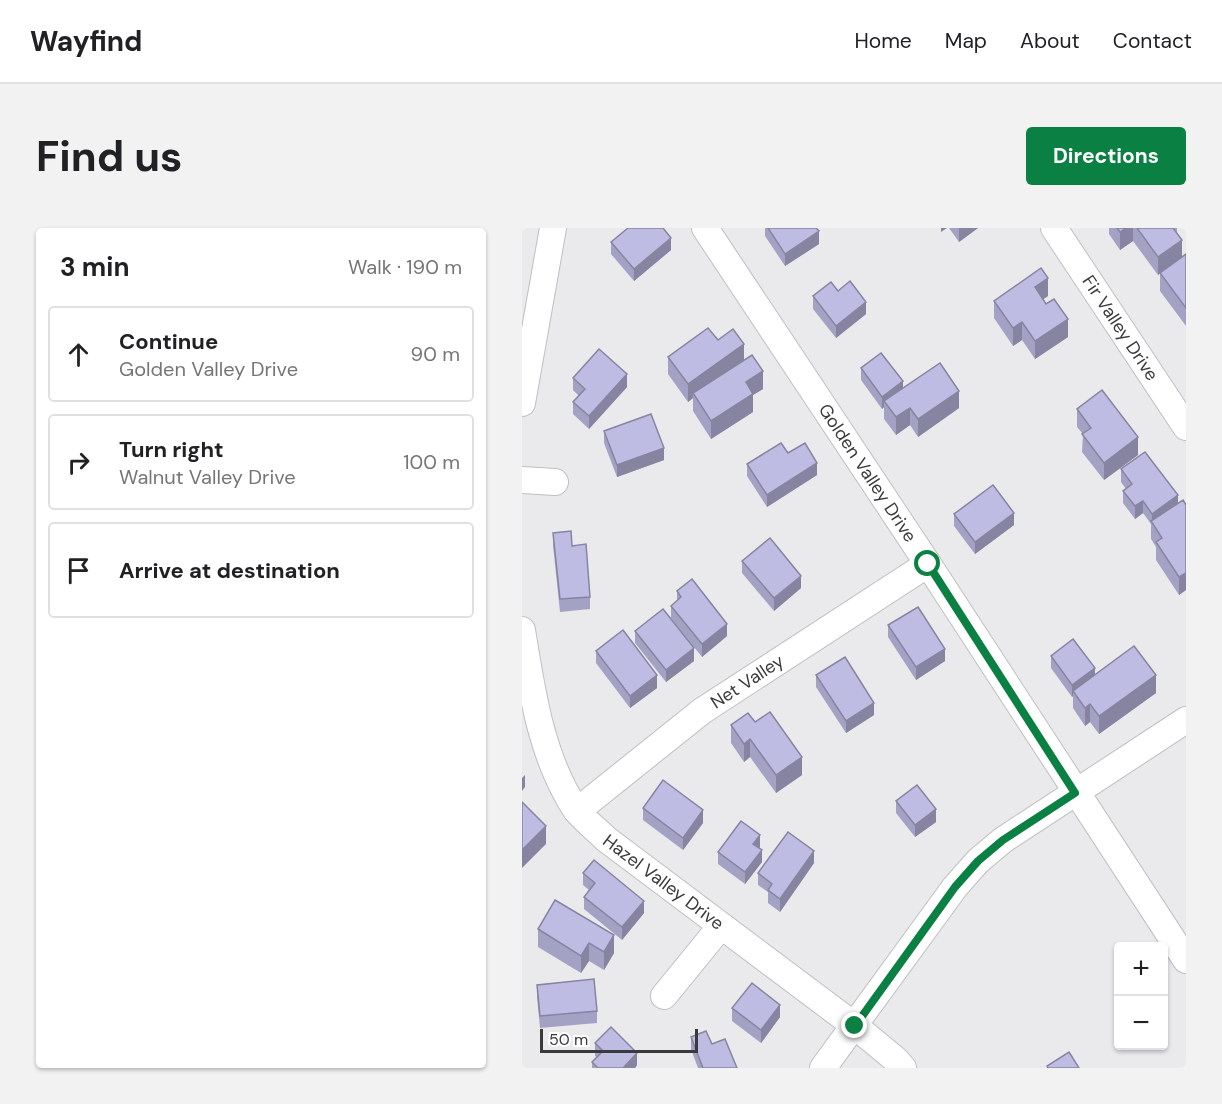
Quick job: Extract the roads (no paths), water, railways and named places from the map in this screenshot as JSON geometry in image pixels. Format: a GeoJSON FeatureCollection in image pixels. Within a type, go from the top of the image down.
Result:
{"type":"FeatureCollection","features":[{"type":"Feature","properties":{"kind":"street"},"geometry":{"type":"LineString","coordinates":[[522,403],[553,228]]}},
{"type":"Feature","properties":{"kind":"street","name":"Golden Valley Drive"},"geometry":{"type":"LineString","coordinates":[[705,228],[928,564],[1075,793],[1186,960]]}},
{"type":"Feature","properties":{"kind":"street","name":"Fir Valley Drive"},"geometry":{"type":"LineString","coordinates":[[1054,228],[1186,427]]}},
{"type":"Feature","properties":{"kind":"street"},"geometry":{"type":"LineString","coordinates":[[522,480],[555,482]]}},
{"type":"Feature","properties":{"kind":"street","name":"Net Valley"},"geometry":{"type":"LineString","coordinates":[[577,811],[702,711],[928,564]]}},
{"type":"Feature","properties":{"kind":"street","name":"Hazel Valley Drive"},"geometry":{"type":"LineString","coordinates":[[522,630],[532,693],[550,759],[577,811],[606,838],[855,1026],[903,1068]]}},
{"type":"Feature","properties":{"kind":"street"},"geometry":{"type":"LineString","coordinates":[[823,1068],[955,887],[978,861],[1003,840],[1186,720]]}},
{"type":"Feature","properties":{"kind":"street"},"geometry":{"type":"LineString","coordinates":[[664,996],[721,926]]}}]}
